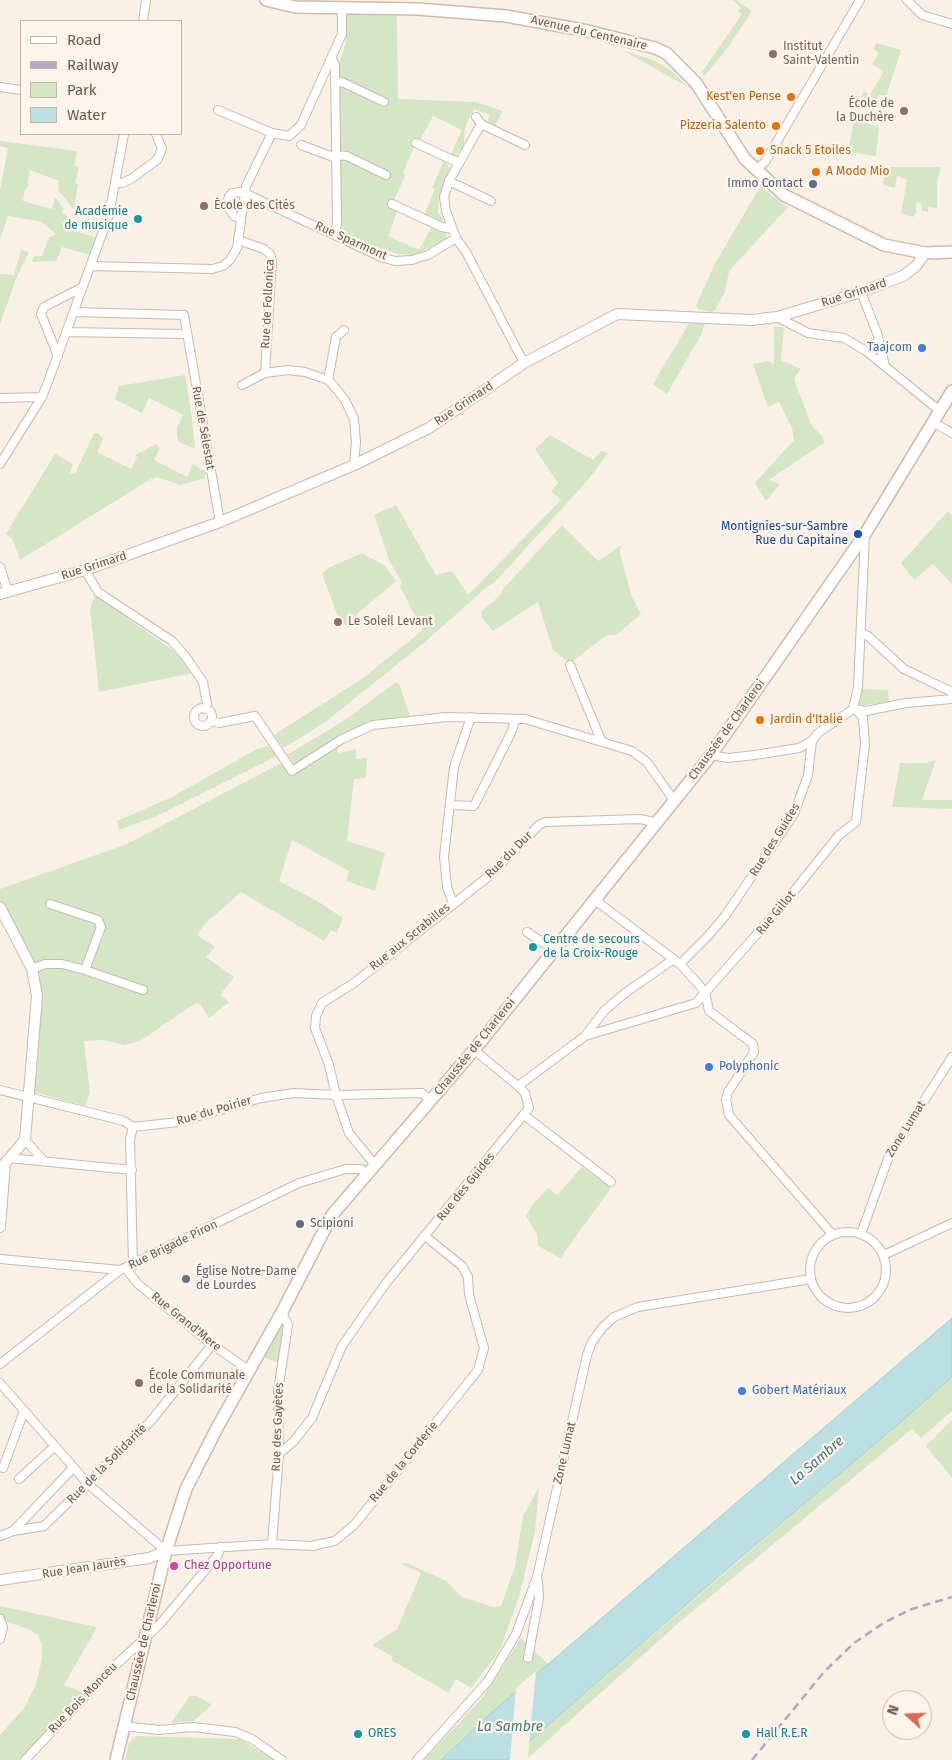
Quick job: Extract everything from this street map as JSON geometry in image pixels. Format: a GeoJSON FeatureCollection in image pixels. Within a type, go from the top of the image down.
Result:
{"type":"FeatureCollection","features":[{"type":"Feature","properties":{"kind":"main road","name":"Avenue du Centenaire"},"geometry":{"type":"LineString","coordinates":[[266,0],[295,7],[342,8],[417,4],[588,30],[661,51],[696,83],[738,151],[755,170],[784,195],[884,245],[925,254],[952,252]]}},
{"type":"Feature","properties":{"kind":"main road","name":"Chaussée de Charleroi"},"geometry":{"type":"LineString","coordinates":[[116,1760],[166,1551],[186,1490],[197,1466],[282,1312],[332,1215],[474,1050],[675,802],[865,534],[952,391]]}},
{"type":"Feature","properties":{"kind":"street"},"geometry":{"type":"LineString","coordinates":[[143,20],[146,0]]}},
{"type":"Feature","properties":{"kind":"street"},"geometry":{"type":"LineString","coordinates":[[755,170],[765,162],[860,0]]}},
{"type":"Feature","properties":{"kind":"street"},"geometry":{"type":"LineString","coordinates":[[907,0],[922,15],[952,24]]}},
{"type":"Feature","properties":{"kind":"street"},"geometry":{"type":"LineString","coordinates":[[218,110],[285,137],[298,130],[342,34],[342,8]]}},
{"type":"Feature","properties":{"kind":"street"},"geometry":{"type":"LineString","coordinates":[[332,59],[335,65],[337,224],[334,234]]}},
{"type":"Feature","properties":{"kind":"street"},"geometry":{"type":"LineString","coordinates":[[335,81],[344,83],[384,102]]}},
{"type":"Feature","properties":{"kind":"street"},"geometry":{"type":"LineString","coordinates":[[0,87],[20,90]]}},
{"type":"Feature","properties":{"kind":"street"},"geometry":{"type":"LineString","coordinates":[[524,363],[466,252],[456,238],[444,204],[449,181],[478,120],[525,145]]}},
{"type":"Feature","properties":{"kind":"street"},"geometry":{"type":"LineString","coordinates":[[91,266],[218,268],[226,264],[233,255],[238,240],[246,186],[272,133]]}},
{"type":"Feature","properties":{"kind":"street"},"geometry":{"type":"LineString","coordinates":[[0,464],[42,397],[58,356],[109,215],[124,135]]}},
{"type":"Feature","properties":{"kind":"street"},"geometry":{"type":"LineString","coordinates":[[116,183],[122,183],[131,179],[157,160],[162,149],[156,135]]}},
{"type":"Feature","properties":{"kind":"street"},"geometry":{"type":"LineString","coordinates":[[416,143],[459,163]]}},
{"type":"Feature","properties":{"kind":"street"},"geometry":{"type":"LineString","coordinates":[[301,145],[336,157],[346,156],[386,175]]}},
{"type":"Feature","properties":{"kind":"street"},"geometry":{"type":"LineString","coordinates":[[449,181],[491,201]]}},
{"type":"Feature","properties":{"kind":"street"},"geometry":{"type":"LineString","coordinates":[[240,219],[229,209],[229,196],[232,193],[246,194]]}},
{"type":"Feature","properties":{"kind":"street","name":"Rue Sparmont"},"geometry":{"type":"LineString","coordinates":[[246,194],[381,257],[395,261],[412,260],[428,255],[456,238]]}},
{"type":"Feature","properties":{"kind":"street"},"geometry":{"type":"LineString","coordinates":[[392,204],[442,227],[452,229]]}},
{"type":"Feature","properties":{"kind":"street","name":"Rue de Follonica"},"geometry":{"type":"LineString","coordinates":[[238,240],[264,249],[270,254],[272,260],[265,373]]}},
{"type":"Feature","properties":{"kind":"street","name":"Rue Grimard"},"geometry":{"type":"LineString","coordinates":[[4,593],[85,570],[220,522],[354,465],[428,428],[524,363],[622,312],[752,320],[777,317],[861,292],[902,276],[916,266],[925,254]]}},
{"type":"Feature","properties":{"kind":"street"},"geometry":{"type":"LineString","coordinates":[[58,356],[41,314],[44,306],[83,287]]}},
{"type":"Feature","properties":{"kind":"street"},"geometry":{"type":"LineString","coordinates":[[861,292],[877,333],[885,366]]}},
{"type":"Feature","properties":{"kind":"street","name":"Rue de Sélestat"},"geometry":{"type":"LineString","coordinates":[[74,312],[184,315],[220,522]]}},
{"type":"Feature","properties":{"kind":"street"},"geometry":{"type":"LineString","coordinates":[[777,317],[808,333],[844,338],[866,351],[940,411]]}},
{"type":"Feature","properties":{"kind":"street"},"geometry":{"type":"LineString","coordinates":[[328,380],[336,337],[344,330]]}},
{"type":"Feature","properties":{"kind":"street"},"geometry":{"type":"LineString","coordinates":[[66,332],[186,334]]}},
{"type":"Feature","properties":{"kind":"street"},"geometry":{"type":"LineString","coordinates":[[242,385],[265,373],[295,371],[328,380],[345,400],[354,419],[356,442],[354,465]]}},
{"type":"Feature","properties":{"kind":"street"},"geometry":{"type":"LineString","coordinates":[[0,398],[42,397]]}},
{"type":"Feature","properties":{"kind":"street"},"geometry":{"type":"LineString","coordinates":[[934,423],[952,433]]}},
{"type":"Feature","properties":{"kind":"street"},"geometry":{"type":"LineString","coordinates":[[855,710],[862,634],[865,534]]}},
{"type":"Feature","properties":{"kind":"street"},"geometry":{"type":"LineString","coordinates":[[0,567],[4,593]]}},
{"type":"Feature","properties":{"kind":"street"},"geometry":{"type":"LineString","coordinates":[[85,570],[98,592],[172,641],[186,657],[203,682],[206,694],[205,709]]}},
{"type":"Feature","properties":{"kind":"street"},"geometry":{"type":"LineString","coordinates":[[862,634],[868,636],[904,669],[952,692]]}},
{"type":"Feature","properties":{"kind":"street"},"geometry":{"type":"LineString","coordinates":[[570,665],[601,740]]}},
{"type":"Feature","properties":{"kind":"street"},"geometry":{"type":"LineString","coordinates":[[710,755],[728,758],[799,748],[812,741],[818,733],[855,710],[942,698],[952,699]]}},
{"type":"Feature","properties":{"kind":"street"},"geometry":{"type":"LineString","coordinates":[[211,721],[211,714],[205,709],[200,709],[196,713],[196,721],[203,726],[211,721],[219,723],[255,716],[292,770],[364,727],[447,716],[542,722],[632,751],[647,762],[675,802]]}},
{"type":"Feature","properties":{"kind":"street","name":"Rue Gillot"},"geometry":{"type":"LineString","coordinates":[[585,1036],[696,1003],[706,996],[786,902],[839,835],[856,822],[865,744],[863,718],[855,710]]}},
{"type":"Feature","properties":{"kind":"street","name":"Rue aux Scrabilles"},"geometry":{"type":"LineString","coordinates":[[371,1169],[349,1133],[336,1095],[329,1065],[315,1028],[316,1016],[322,1003],[354,983],[453,903],[447,887],[444,856],[454,767],[472,718]]}},
{"type":"Feature","properties":{"kind":"street"},"geometry":{"type":"LineString","coordinates":[[450,804],[474,806],[512,731],[515,720]]}},
{"type":"Feature","properties":{"kind":"street","name":"Rue des Guides"},"geometry":{"type":"LineString","coordinates":[[518,1086],[585,1036],[604,1011],[625,993],[677,961],[725,916],[794,814],[808,775],[812,741]]}},
{"type":"Feature","properties":{"kind":"street","name":"Rue du Dur"},"geometry":{"type":"LineString","coordinates":[[453,903],[489,876],[539,825],[545,822],[640,819],[658,823]]}},
{"type":"Feature","properties":{"kind":"street"},"geometry":{"type":"LineString","coordinates":[[595,900],[677,961],[706,996],[709,1011],[753,1044],[754,1052],[726,1099],[727,1108],[733,1122],[833,1234]]}},
{"type":"Feature","properties":{"kind":"street"},"geometry":{"type":"LineString","coordinates":[[50,904],[94,918],[101,924],[85,970]]}},
{"type":"Feature","properties":{"kind":"street"},"geometry":{"type":"LineString","coordinates":[[0,907],[32,968],[37,996],[26,1140],[9,1158],[2,1171],[0,1227]]}},
{"type":"Feature","properties":{"kind":"street"},"geometry":{"type":"LineString","coordinates":[[527,932],[554,950]]}},
{"type":"Feature","properties":{"kind":"street"},"geometry":{"type":"LineString","coordinates":[[32,968],[62,964],[143,990]]}},
{"type":"Feature","properties":{"kind":"street"},"geometry":{"type":"LineString","coordinates":[[474,1050],[525,1093],[529,1108],[524,1114],[611,1182]]}},
{"type":"Feature","properties":{"kind":"street","name":"Zone Lumat"},"geometry":{"type":"LineString","coordinates":[[861,1234],[889,1156],[952,1057]]}},
{"type":"Feature","properties":{"kind":"street"},"geometry":{"type":"LineString","coordinates":[[0,1090],[124,1120],[133,1127],[130,1139],[132,1170],[126,1268],[0,1259]]}},
{"type":"Feature","properties":{"kind":"street","name":"Rue du Poirier"},"geometry":{"type":"LineString","coordinates":[[133,1127],[178,1122],[277,1095],[294,1093],[336,1095],[422,1093],[431,1101]]}},
{"type":"Feature","properties":{"kind":"street","name":"Rue des Guides"},"geometry":{"type":"LineString","coordinates":[[279,1454],[294,1441],[312,1418],[342,1346],[386,1283],[524,1114]]}},
{"type":"Feature","properties":{"kind":"street"},"geometry":{"type":"LineString","coordinates":[[26,1140],[44,1161]]}},
{"type":"Feature","properties":{"kind":"street"},"geometry":{"type":"LineString","coordinates":[[9,1158],[132,1170]]}},
{"type":"Feature","properties":{"kind":"street","name":"Rue Brigade Piron"},"geometry":{"type":"LineString","coordinates":[[0,1364],[126,1268],[299,1183],[346,1169],[371,1169]]}},
{"type":"Feature","properties":{"kind":"street"},"geometry":{"type":"LineString","coordinates":[[884,1256],[952,1223]]}},
{"type":"Feature","properties":{"kind":"street"},"geometry":{"type":"LineString","coordinates":[[846,1231],[861,1234],[874,1241],[884,1256],[887,1268],[884,1284],[878,1294],[861,1307],[840,1308],[828,1303],[819,1295],[811,1279],[812,1257],[822,1242],[833,1234],[846,1231]]}},
{"type":"Feature","properties":{"kind":"street","name":"Rue de la Corderie"},"geometry":{"type":"LineString","coordinates":[[166,1551],[272,1544],[312,1546],[335,1541],[355,1524],[478,1370],[484,1348],[468,1295],[468,1277],[462,1266],[425,1236]]}},
{"type":"Feature","properties":{"kind":"street","name":"Rue Grand'Mere"},"geometry":{"type":"LineString","coordinates":[[126,1268],[138,1284],[212,1345],[250,1371]]}},
{"type":"Feature","properties":{"kind":"street","name":"Zone Lumat"},"geometry":{"type":"LineString","coordinates":[[417,1760],[474,1699],[497,1668],[516,1634],[537,1577],[587,1355],[592,1342],[602,1328],[614,1317],[638,1307],[811,1279]]}},
{"type":"Feature","properties":{"kind":"street","name":"Rue des Gayètes"},"geometry":{"type":"LineString","coordinates":[[272,1544],[279,1454],[278,1391],[288,1325],[282,1312]]}},
{"type":"Feature","properties":{"kind":"street","name":"Rue de la Solidarité"},"geometry":{"type":"LineString","coordinates":[[13,1531],[44,1526],[150,1422],[212,1345]]}},
{"type":"Feature","properties":{"kind":"street"},"geometry":{"type":"LineString","coordinates":[[0,1383],[88,1484],[166,1551]]}},
{"type":"Feature","properties":{"kind":"street"},"geometry":{"type":"LineString","coordinates":[[3,1468],[24,1411]]}},
{"type":"Feature","properties":{"kind":"street"},"geometry":{"type":"LineString","coordinates":[[19,1479],[55,1446]]}},
{"type":"Feature","properties":{"kind":"street"},"geometry":{"type":"LineString","coordinates":[[0,1536],[13,1531],[73,1468]]}},
{"type":"Feature","properties":{"kind":"street","name":"Rue Bois Monceu"},"geometry":{"type":"LineString","coordinates":[[25,1760],[106,1674],[144,1641],[218,1555],[220,1547]]}},
{"type":"Feature","properties":{"kind":"street","name":"Rue Jean Jaurès"},"geometry":{"type":"LineString","coordinates":[[0,1580],[149,1558],[166,1551]]}},
{"type":"Feature","properties":{"kind":"street"},"geometry":{"type":"LineString","coordinates":[[528,1658],[539,1598],[537,1577]]}},
{"type":"Feature","properties":{"kind":"street"},"geometry":{"type":"LineString","coordinates":[[0,1619],[3,1627],[0,1639]]}},
{"type":"Feature","properties":{"kind":"street"},"geometry":{"type":"LineString","coordinates":[[124,1726],[159,1730],[193,1727],[242,1734],[282,1760]]}},
{"type":"Feature","properties":{"kind":"green space"},"geometry":{"type":"Polygon","coordinates":[[[731,0],[736,0],[752,11],[726,50],[704,77],[702,72],[742,14],[738,11],[741,7],[731,0]]]}},
{"type":"Feature","properties":{"kind":"green space"},"geometry":{"type":"Polygon","coordinates":[[[346,14],[397,16],[398,99],[475,102],[503,111],[494,127],[488,121],[489,115],[474,109],[465,127],[464,145],[455,156],[451,154],[462,130],[433,116],[419,142],[416,143],[403,172],[405,176],[392,204],[398,209],[388,236],[419,250],[432,226],[446,234],[447,239],[415,255],[398,254],[344,236],[337,196],[341,152],[339,63],[346,42],[346,14]]]}},
{"type":"Feature","properties":{"kind":"green space"},"geometry":{"type":"Polygon","coordinates":[[[876,43],[901,50],[886,97],[879,94],[877,100],[861,97],[864,91],[870,95],[884,71],[872,64],[879,53],[874,49],[876,43]]]}},
{"type":"Feature","properties":{"kind":"green space"},"geometry":{"type":"Polygon","coordinates":[[[622,50],[653,60],[669,69],[688,87],[622,50]]]}},
{"type":"Feature","properties":{"kind":"green space"},"geometry":{"type":"Polygon","coordinates":[[[854,121],[879,126],[876,156],[848,152],[854,121]]]}},
{"type":"Feature","properties":{"kind":"green space"},"geometry":{"type":"Polygon","coordinates":[[[0,141],[77,151],[74,165],[79,167],[75,183],[78,184],[74,210],[58,190],[59,181],[30,170],[27,183],[30,184],[25,190],[23,201],[52,209],[55,197],[64,209],[62,212],[68,217],[67,229],[95,237],[90,255],[62,247],[56,261],[31,262],[35,256],[42,256],[49,238],[56,234],[42,222],[8,216],[0,239],[0,190],[8,148],[0,146],[0,141]]]}},
{"type":"Feature","properties":{"kind":"green space"},"geometry":{"type":"Polygon","coordinates":[[[444,160],[450,168],[439,196],[438,212],[443,219],[441,224],[424,216],[435,189],[432,188],[444,160]]]}},
{"type":"Feature","properties":{"kind":"green space"},"geometry":{"type":"Polygon","coordinates":[[[886,167],[941,167],[937,182],[937,208],[928,207],[928,212],[922,211],[922,204],[916,202],[916,213],[913,217],[901,213],[907,180],[897,176],[895,188],[883,185],[886,167]]]}},
{"type":"Feature","properties":{"kind":"green space"},"geometry":{"type":"Polygon","coordinates":[[[761,185],[772,196],[788,207],[729,271],[725,292],[715,310],[712,312],[698,309],[696,305],[716,262],[761,185]]]}},
{"type":"Feature","properties":{"kind":"green space"},"geometry":{"type":"Polygon","coordinates":[[[21,250],[29,252],[16,279],[0,324],[0,274],[14,275],[21,250]]]}},
{"type":"Feature","properties":{"kind":"green space"},"geometry":{"type":"Polygon","coordinates":[[[689,323],[705,324],[701,335],[667,394],[653,384],[689,323]]]}},
{"type":"Feature","properties":{"kind":"green space"},"geometry":{"type":"Polygon","coordinates":[[[774,327],[784,327],[781,360],[801,369],[794,378],[796,385],[812,426],[823,437],[824,443],[769,480],[780,484],[766,501],[755,483],[794,440],[792,428],[779,402],[768,407],[753,364],[768,361],[774,364],[774,327]]]}},
{"type":"Feature","properties":{"kind":"green space"},"geometry":{"type":"Polygon","coordinates":[[[185,375],[195,447],[193,448],[179,442],[177,436],[177,428],[183,415],[149,398],[142,413],[115,399],[119,386],[185,375]]]}},
{"type":"Feature","properties":{"kind":"green space"},"geometry":{"type":"Polygon","coordinates":[[[94,433],[98,433],[103,439],[97,452],[131,469],[137,457],[135,455],[156,444],[160,448],[154,460],[187,477],[193,464],[206,472],[205,478],[180,485],[157,477],[151,479],[20,560],[13,540],[6,534],[55,454],[73,464],[70,473],[75,474],[94,433]]]}},
{"type":"Feature","properties":{"kind":"green space"},"geometry":{"type":"Polygon","coordinates":[[[550,435],[593,460],[601,451],[608,453],[588,480],[494,583],[489,585],[425,642],[324,723],[284,748],[274,735],[363,678],[423,630],[399,585],[402,583],[389,560],[374,515],[396,505],[436,575],[452,571],[468,595],[561,500],[551,491],[558,483],[535,449],[550,435]]]}},
{"type":"Feature","properties":{"kind":"green space"},"geometry":{"type":"Polygon","coordinates":[[[948,511],[952,516],[952,584],[933,564],[914,580],[901,563],[948,511]]]}},
{"type":"Feature","properties":{"kind":"green space"},"geometry":{"type":"Polygon","coordinates":[[[562,525],[598,561],[621,545],[620,554],[632,597],[641,614],[616,635],[607,635],[570,663],[553,650],[538,602],[493,631],[482,618],[481,612],[500,595],[503,589],[562,525]]]}},
{"type":"Feature","properties":{"kind":"green space"},"geometry":{"type":"Polygon","coordinates":[[[362,553],[385,566],[396,581],[357,614],[356,626],[348,628],[337,614],[322,574],[328,568],[362,553]]]}},
{"type":"Feature","properties":{"kind":"green space"},"geometry":{"type":"Polygon","coordinates":[[[95,595],[174,651],[193,673],[99,692],[90,609],[95,595]]]}},
{"type":"Feature","properties":{"kind":"green space"},"geometry":{"type":"Polygon","coordinates":[[[396,682],[399,684],[410,716],[371,722],[335,743],[338,753],[356,749],[356,759],[367,758],[366,778],[354,779],[347,841],[385,853],[375,891],[346,881],[349,871],[292,840],[279,881],[319,902],[343,918],[337,933],[331,930],[324,941],[241,892],[204,925],[197,935],[215,947],[206,957],[234,977],[220,995],[229,1002],[209,1018],[200,1004],[196,1003],[140,1041],[125,1045],[103,1040],[84,1041],[90,1093],[85,1106],[33,1092],[36,979],[0,899],[0,889],[127,844],[279,764],[294,769],[295,765],[287,755],[345,720],[396,682]]]}},
{"type":"Feature","properties":{"kind":"green space"},"geometry":{"type":"Polygon","coordinates":[[[860,689],[888,690],[889,702],[857,706],[860,689]]]}},
{"type":"Feature","properties":{"kind":"green space"},"geometry":{"type":"Polygon","coordinates":[[[268,746],[277,756],[157,816],[119,830],[117,821],[170,798],[257,749],[268,746]]]}},
{"type":"Feature","properties":{"kind":"green space"},"geometry":{"type":"Polygon","coordinates":[[[936,760],[922,800],[952,800],[952,809],[892,807],[900,763],[925,763],[936,760]]]}},
{"type":"Feature","properties":{"kind":"green space"},"geometry":{"type":"Polygon","coordinates":[[[582,1167],[611,1188],[563,1254],[562,1259],[538,1246],[537,1234],[526,1216],[533,1204],[548,1188],[557,1195],[582,1167]]]}},
{"type":"Feature","properties":{"kind":"green space"},"geometry":{"type":"Polygon","coordinates":[[[280,1327],[285,1330],[279,1363],[262,1357],[280,1327]]]}},
{"type":"Feature","properties":{"kind":"green space"},"geometry":{"type":"Polygon","coordinates":[[[952,1377],[952,1411],[921,1438],[912,1429],[682,1620],[528,1758],[529,1742],[952,1377]]]}},
{"type":"Feature","properties":{"kind":"green space"},"geometry":{"type":"Polygon","coordinates":[[[952,1420],[952,1478],[926,1446],[952,1420]]]}},
{"type":"Feature","properties":{"kind":"green space"},"geometry":{"type":"Polygon","coordinates":[[[539,1487],[535,1532],[519,1597],[499,1652],[471,1688],[456,1679],[449,1693],[391,1660],[393,1657],[372,1645],[397,1629],[421,1573],[400,1564],[407,1563],[446,1581],[462,1597],[493,1607],[501,1606],[515,1566],[523,1516],[539,1487]]]}},
{"type":"Feature","properties":{"kind":"green space"},"geometry":{"type":"Polygon","coordinates":[[[0,1606],[97,1627],[64,1685],[87,1694],[25,1760],[0,1760],[0,1735],[25,1707],[36,1684],[42,1659],[42,1645],[38,1635],[30,1630],[0,1619],[0,1606]]]}},
{"type":"Feature","properties":{"kind":"green space"},"geometry":{"type":"Polygon","coordinates":[[[521,1638],[548,1664],[491,1713],[441,1760],[424,1760],[483,1697],[521,1638]]]}},
{"type":"Feature","properties":{"kind":"green space"},"geometry":{"type":"Polygon","coordinates":[[[190,1696],[197,1696],[212,1705],[194,1721],[171,1723],[190,1696]]]}},
{"type":"Feature","properties":{"kind":"green space"},"geometry":{"type":"Polygon","coordinates":[[[136,1736],[240,1739],[274,1760],[125,1760],[129,1743],[136,1736]]]}},
{"type":"Feature","properties":{"kind":"water","name":"La Sambre"},"geometry":{"type":"Polygon","coordinates":[[[952,1318],[952,1377],[903,1420],[732,1565],[508,1760],[441,1760],[491,1713],[952,1318]]]}},
{"type":"Feature","properties":{"kind":"pier"},"geometry":{"type":"Polygon","coordinates":[[[536,1671],[529,1745],[510,1760],[516,1688],[536,1671]]]}},
{"type":"Feature","properties":{"kind":"railway"},"geometry":{"type":"LineString","coordinates":[[752,1760],[824,1672],[854,1643],[885,1622],[912,1609],[952,1597]]}},
{"type":"Feature","properties":{"kind":"place","name":"Institut Saint-Valentin"},"geometry":{"type":"Point","coordinates":[773,54]}},
{"type":"Feature","properties":{"kind":"place","name":"Kest'en Pense"},"geometry":{"type":"Point","coordinates":[791,97]}},
{"type":"Feature","properties":{"kind":"place","name":"École de la Duchère"},"geometry":{"type":"Point","coordinates":[904,111]}},
{"type":"Feature","properties":{"kind":"place","name":"Pizzeria Salento"},"geometry":{"type":"Point","coordinates":[776,126]}},
{"type":"Feature","properties":{"kind":"place","name":"Snack 5 Etoiles"},"geometry":{"type":"Point","coordinates":[760,151]}},
{"type":"Feature","properties":{"kind":"place","name":"A Modo Mio"},"geometry":{"type":"Point","coordinates":[816,172]}},
{"type":"Feature","properties":{"kind":"place","name":"Immo Contact"},"geometry":{"type":"Point","coordinates":[813,184]}},
{"type":"Feature","properties":{"kind":"place","name":"École des Cités"},"geometry":{"type":"Point","coordinates":[204,206]}},
{"type":"Feature","properties":{"kind":"place","name":"Académie de musique"},"geometry":{"type":"Point","coordinates":[138,219]}},
{"type":"Feature","properties":{"kind":"place","name":"Taajcom"},"geometry":{"type":"Point","coordinates":[922,348]}},
{"type":"Feature","properties":{"kind":"place","name":"Montignies-sur-Sambre Rue du Capitaine"},"geometry":{"type":"Point","coordinates":[858,534]}},
{"type":"Feature","properties":{"kind":"place","name":"Le Soleil Levant"},"geometry":{"type":"Point","coordinates":[338,622]}},
{"type":"Feature","properties":{"kind":"place","name":"Jardin d'Italie"},"geometry":{"type":"Point","coordinates":[760,720]}},
{"type":"Feature","properties":{"kind":"place","name":"Centre de secours de la Croix-Rouge"},"geometry":{"type":"Point","coordinates":[533,947]}},
{"type":"Feature","properties":{"kind":"place","name":"Polyphonic"},"geometry":{"type":"Point","coordinates":[709,1067]}},
{"type":"Feature","properties":{"kind":"place","name":"Scipioni"},"geometry":{"type":"Point","coordinates":[300,1224]}},
{"type":"Feature","properties":{"kind":"place","name":"Église Notre-Dame de Lourdes"},"geometry":{"type":"Point","coordinates":[186,1279]}},
{"type":"Feature","properties":{"kind":"place","name":"École Communale de la Solidarité"},"geometry":{"type":"Point","coordinates":[139,1383]}},
{"type":"Feature","properties":{"kind":"place","name":"Gobert Matériaux"},"geometry":{"type":"Point","coordinates":[742,1391]}},
{"type":"Feature","properties":{"kind":"place","name":"Chez Opportune"},"geometry":{"type":"Point","coordinates":[174,1566]}},
{"type":"Feature","properties":{"kind":"place","name":"ORES"},"geometry":{"type":"Point","coordinates":[358,1734]}},
{"type":"Feature","properties":{"kind":"place","name":"Hall R.E.R"},"geometry":{"type":"Point","coordinates":[746,1734]}}]}
